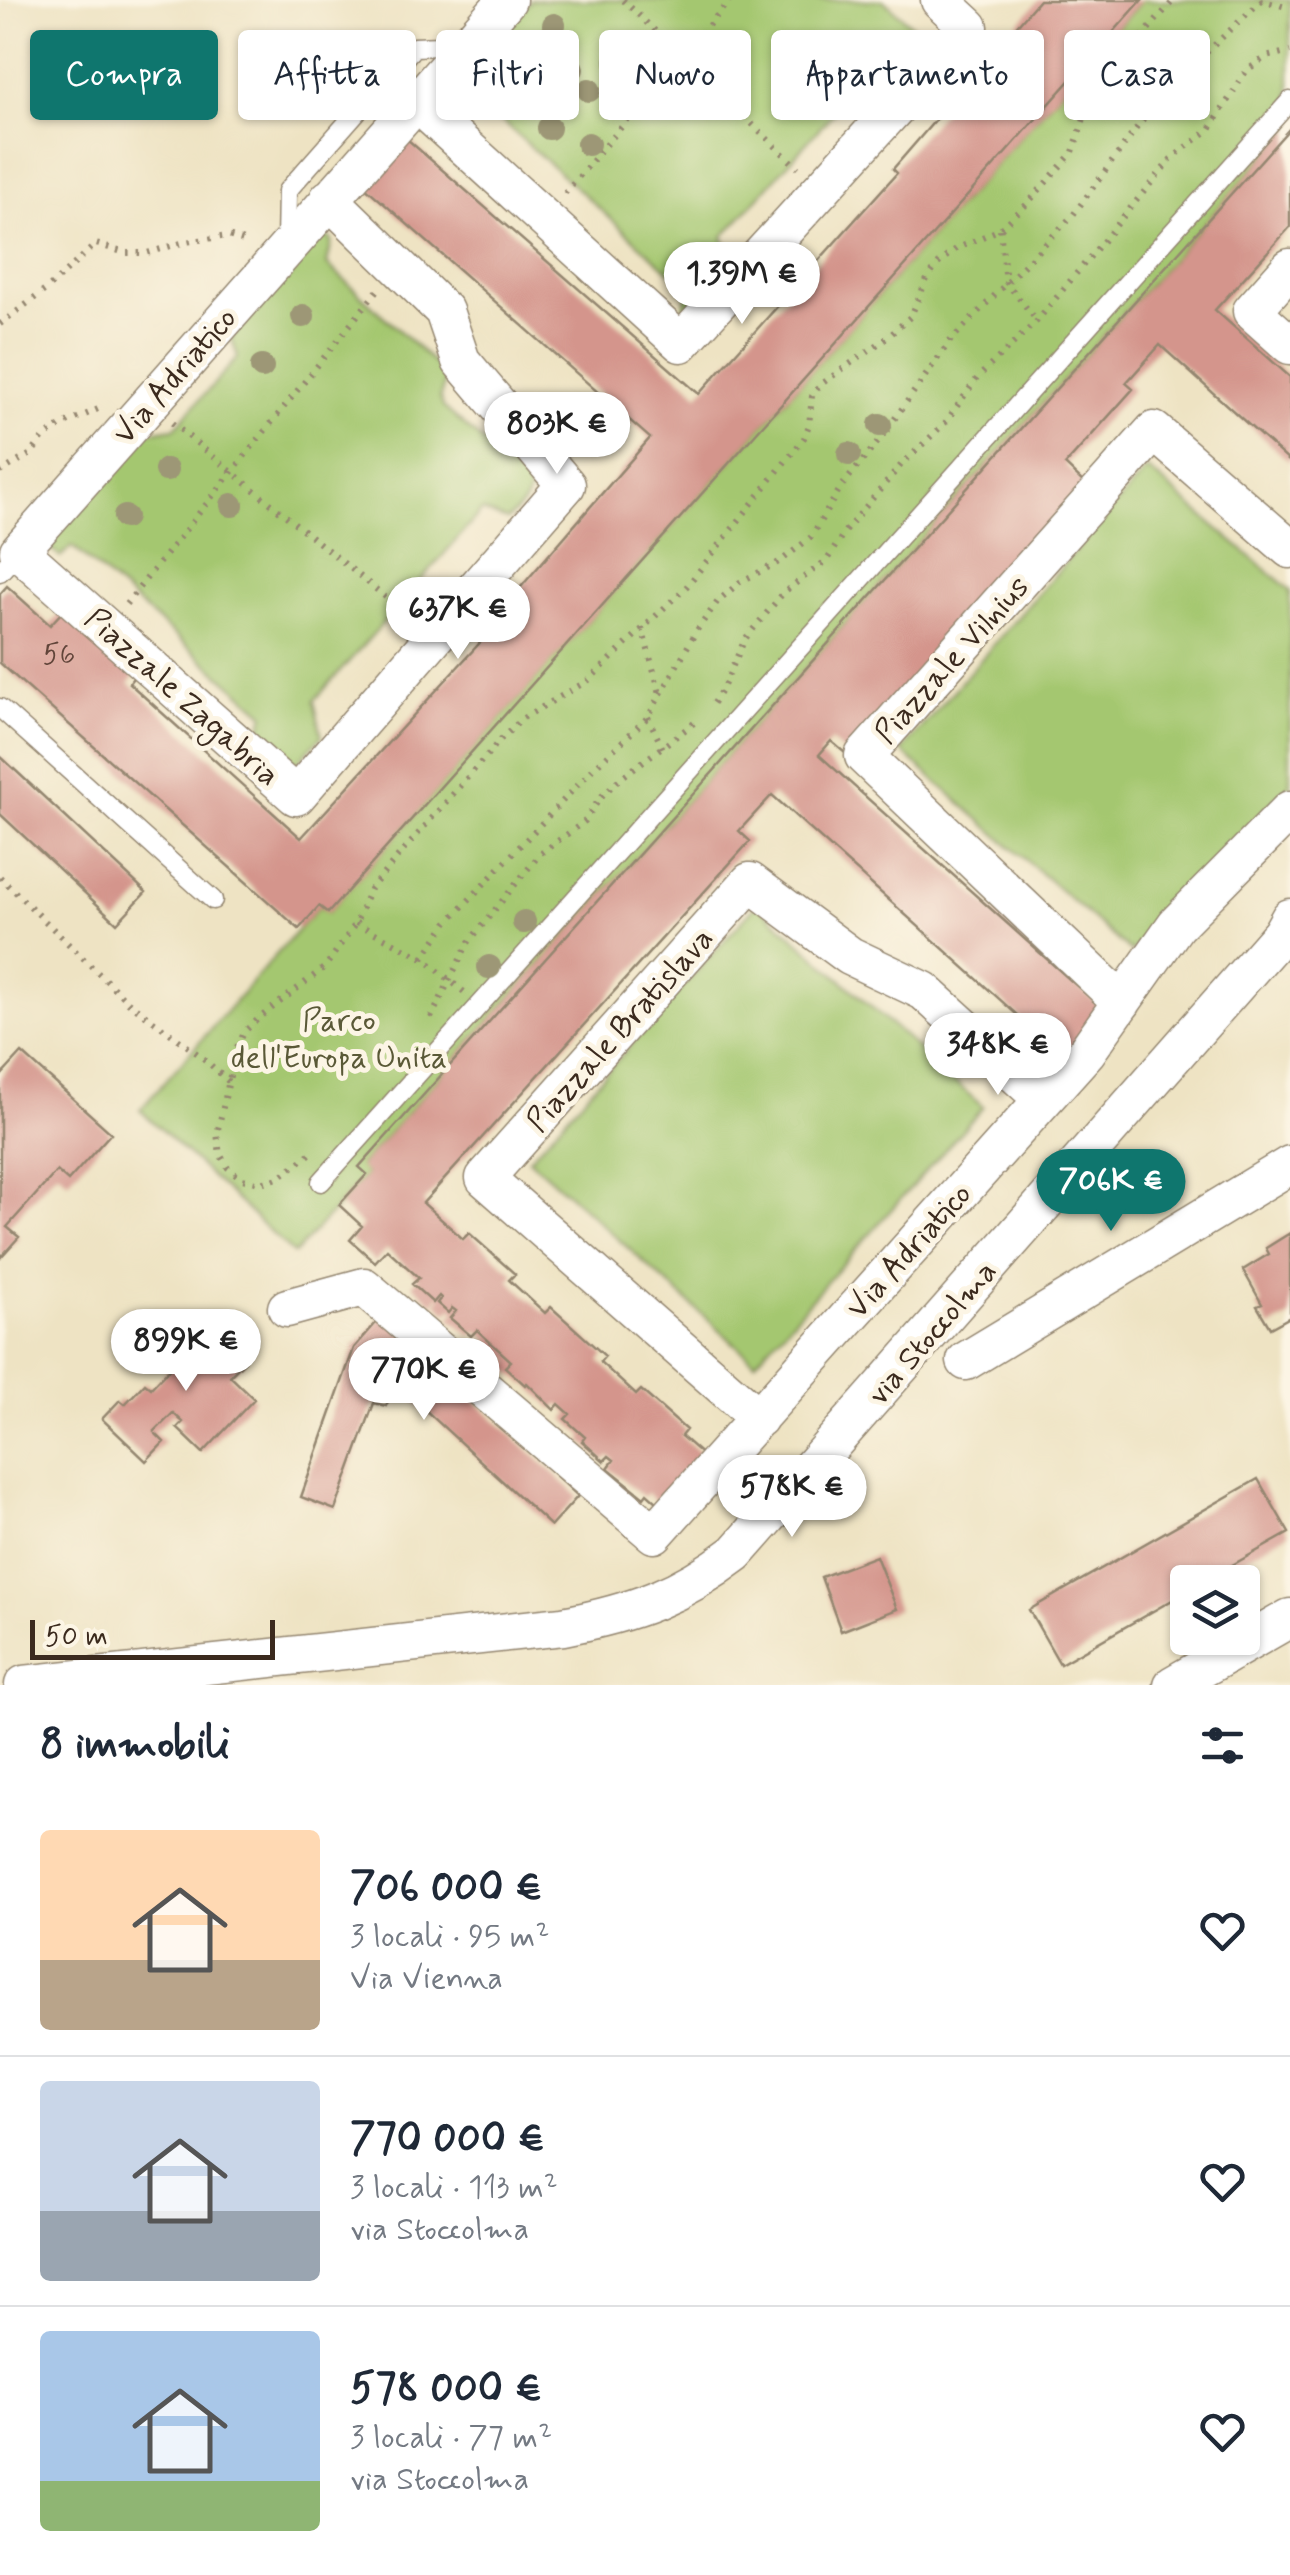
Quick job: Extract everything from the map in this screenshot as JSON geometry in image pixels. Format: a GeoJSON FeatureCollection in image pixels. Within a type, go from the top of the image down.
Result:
{"type":"FeatureCollection","features":[{"type":"Feature","properties":{"kind":"street","name":"Via Adriatico"},"geometry":{"type":"LineString","coordinates":[[480,30],[507,0]]}},
{"type":"Feature","properties":{"kind":"street"},"geometry":{"type":"LineString","coordinates":[[416,103],[681,343],[969,27],[940,0]]}},
{"type":"Feature","properties":{"kind":"street","name":"Via Adriatico"},"geometry":{"type":"LineString","coordinates":[[416,99],[436,77]]}},
{"type":"Feature","properties":{"kind":"street","name":"Via Adriatico"},"geometry":{"type":"LineString","coordinates":[[9,562],[130,404],[286,248],[398,120]]}},
{"type":"Feature","properties":{"kind":"street","name":"Piazzale Zagabria"},"geometry":{"type":"LineString","coordinates":[[9,562],[106,628],[296,796],[566,486],[461,361],[444,311],[329,199]]}},
{"type":"Feature","properties":{"kind":"street"},"geometry":{"type":"LineString","coordinates":[[1290,268],[1252,311],[1290,346]]}},
{"type":"Feature","properties":{"kind":"street","name":"Piazzale Vilnius"},"geometry":{"type":"LineString","coordinates":[[1122,1002],[864,756],[1154,431],[1290,549]]}},
{"type":"Feature","properties":{"kind":"street","name":"Via Adriatico"},"geometry":{"type":"LineString","coordinates":[[287,1308],[364,1287],[654,1534],[1087,1051],[1176,925],[1287,825]]}},
{"type":"Feature","properties":{"kind":"street","name":"Piazzale Bratislava"},"geometry":{"type":"LineString","coordinates":[[759,1418],[485,1178],[750,882],[850,956],[924,991],[1043,1099]]}},
{"type":"Feature","properties":{"kind":"street","name":"via Stoccolma"},"geometry":{"type":"LineString","coordinates":[[24,1685],[563,1626],[612,1617],[663,1600],[704,1577],[736,1553],[1282,934],[1290,918]]}},
{"type":"Feature","properties":{"kind":"street"},"geometry":{"type":"LineString","coordinates":[[966,1361],[1290,1165]]}},
{"type":"Feature","properties":{"kind":"street"},"geometry":{"type":"LineString","coordinates":[[1173,1685],[1290,1618]]}},
{"type":"Feature","properties":{"kind":"lane"},"geometry":{"type":"LineString","coordinates":[[286,248],[287,191],[414,48],[436,47]]}},
{"type":"Feature","properties":{"kind":"lane"},"geometry":{"type":"LineString","coordinates":[[322,1182],[1290,101]]}},
{"type":"Feature","properties":{"kind":"lane"},"geometry":{"type":"LineString","coordinates":[[0,708],[213,900]]}},
{"type":"Feature","properties":{"kind":"path"},"geometry":{"type":"LineString","coordinates":[[623,0],[656,30]]}},
{"type":"Feature","properties":{"kind":"path"},"geometry":{"type":"LineString","coordinates":[[704,30],[730,0]]}},
{"type":"Feature","properties":{"kind":"path"},"geometry":{"type":"LineString","coordinates":[[314,1151],[278,1178],[260,1183],[242,1178],[228,1168],[220,1154],[217,1134],[236,1049],[245,1032],[325,967],[356,923],[370,888],[500,739],[523,718],[588,680],[707,564],[804,438],[809,424],[808,409],[820,385],[911,316],[927,279],[940,262],[956,249],[1000,229],[1027,204],[1073,152],[1092,94],[1174,0]]}},
{"type":"Feature","properties":{"kind":"path"},"geometry":{"type":"LineString","coordinates":[[423,958],[461,909],[648,717],[718,601],[740,582],[780,561],[812,537],[841,486],[878,442],[951,340],[1072,215],[1160,96],[1261,0],[1290,8]]}},
{"type":"Feature","properties":{"kind":"path"},"geometry":{"type":"LineString","coordinates":[[428,1024],[468,943],[540,854],[585,821],[617,780],[663,749],[706,712],[723,688],[745,640],[784,592],[827,560],[845,530],[901,465],[945,423],[970,385],[1037,321],[1172,158],[1210,129],[1247,70],[1266,57],[1290,50]]}},
{"type":"Feature","properties":{"kind":"path"},"geometry":{"type":"LineString","coordinates":[[544,218],[628,120]]}},
{"type":"Feature","properties":{"kind":"path"},"geometry":{"type":"LineString","coordinates":[[749,120],[820,190]]}},
{"type":"Feature","properties":{"kind":"path"},"geometry":{"type":"LineString","coordinates":[[1000,229],[1006,282],[1037,321]]}},
{"type":"Feature","properties":{"kind":"path"},"geometry":{"type":"LineString","coordinates":[[0,324],[48,288],[96,244],[126,253],[147,253],[184,242],[228,236],[243,242]]}},
{"type":"Feature","properties":{"kind":"path"},"geometry":{"type":"LineString","coordinates":[[106,628],[398,266]]}},
{"type":"Feature","properties":{"kind":"path"},"geometry":{"type":"LineString","coordinates":[[0,472],[31,454],[42,438],[60,426],[130,404],[232,472],[435,637]]}},
{"type":"Feature","properties":{"kind":"path"},"geometry":{"type":"LineString","coordinates":[[642,626],[660,697]]}},
{"type":"Feature","properties":{"kind":"path"},"geometry":{"type":"LineString","coordinates":[[648,717],[663,749]]}},
{"type":"Feature","properties":{"kind":"path"},"geometry":{"type":"LineString","coordinates":[[0,877],[128,1002],[202,1056],[229,1082]]}},
{"type":"Feature","properties":{"kind":"path"},"geometry":{"type":"LineString","coordinates":[[356,923],[423,958],[480,1005]]}},
{"type":"Feature","properties":{"kind":"green space"},"geometry":{"type":"Polygon","coordinates":[[[531,0],[883,0],[918,30],[771,30],[771,120],[827,120],[723,237],[737,268],[679,322],[689,289],[501,120],[579,120],[579,30],[503,30],[531,0]]]}},
{"type":"Feature","properties":{"kind":"green space","name":"Parco dell'Europa Unita"},"geometry":{"type":"Polygon","coordinates":[[[1142,0],[1290,0],[1290,128],[360,1166],[367,1174],[294,1254],[140,1110],[319,906],[328,912],[1035,120],[1044,120],[1044,110],[1064,87],[1064,120],[1210,120],[1210,30],[1115,30],[1142,0]]]}},
{"type":"Feature","properties":{"kind":"green space"},"geometry":{"type":"Polygon","coordinates":[[[324,233],[332,241],[327,264],[447,375],[440,397],[443,407],[524,477],[529,490],[525,501],[507,520],[482,511],[314,701],[322,736],[292,768],[256,748],[265,714],[72,546],[60,557],[45,544],[148,432],[174,428],[179,423],[238,357],[231,337],[324,233]]]}},
{"type":"Feature","properties":{"kind":"green space"},"geometry":{"type":"Polygon","coordinates":[[[1147,469],[1290,590],[1290,784],[1131,952],[901,751],[1147,469]]]}},
{"type":"Feature","properties":{"kind":"green space"},"geometry":{"type":"Polygon","coordinates":[[[757,904],[983,1107],[755,1362],[529,1159],[757,904]]]}},
{"type":"Feature","properties":{"kind":"building"},"geometry":{"type":"Polygon","coordinates":[[[1039,0],[1142,0],[1115,30],[1064,30],[1064,87],[1044,110],[1044,30],[1013,30],[1039,0]]]}},
{"type":"Feature","properties":{"kind":"building"},"geometry":{"type":"Polygon","coordinates":[[[935,120],[1035,120],[328,913],[319,906],[299,929],[0,663],[0,594],[7,586],[50,625],[64,610],[136,674],[129,683],[301,838],[499,622],[494,618],[650,438],[364,186],[407,139],[699,394],[897,173],[893,169],[935,120]]]}},
{"type":"Feature","properties":{"kind":"building"},"geometry":{"type":"Polygon","coordinates":[[[1290,128],[1290,227],[1215,310],[1290,377],[1290,462],[1160,345],[1126,383],[1133,389],[1065,465],[1085,484],[845,753],[831,741],[819,755],[1106,1012],[1065,1058],[772,795],[739,831],[750,841],[423,1203],[463,1239],[469,1233],[515,1274],[509,1280],[545,1313],[551,1307],[605,1356],[600,1362],[636,1395],[641,1390],[686,1430],[681,1436],[712,1463],[668,1512],[608,1468],[614,1460],[609,1456],[604,1461],[582,1441],[585,1437],[565,1419],[570,1414],[559,1404],[554,1410],[505,1367],[511,1361],[477,1330],[471,1336],[450,1318],[456,1311],[452,1308],[448,1313],[437,1303],[439,1296],[433,1303],[412,1284],[419,1278],[387,1249],[375,1262],[350,1240],[362,1226],[339,1205],[367,1174],[359,1167],[1290,128]]]}},
{"type":"Feature","properties":{"kind":"building"},"geometry":{"type":"Polygon","coordinates":[[[0,756],[146,892],[117,923],[0,814],[0,756]]]}},
{"type":"Feature","properties":{"kind":"building"},"geometry":{"type":"Polygon","coordinates":[[[22,1053],[111,1133],[68,1181],[57,1171],[7,1227],[19,1237],[0,1258],[0,1077],[22,1053]]]}},
{"type":"Feature","properties":{"kind":"building"},"geometry":{"type":"Polygon","coordinates":[[[1290,1233],[1290,1317],[1270,1328],[1243,1270],[1269,1254],[1266,1248],[1290,1233]]]}},
{"type":"Feature","properties":{"kind":"building"},"geometry":{"type":"Polygon","coordinates":[[[197,1315],[245,1361],[230,1376],[254,1399],[203,1453],[177,1428],[183,1422],[173,1413],[154,1432],[164,1442],[146,1461],[102,1419],[120,1400],[125,1404],[145,1383],[151,1388],[169,1369],[162,1362],[183,1340],[178,1335],[197,1315]]]}},
{"type":"Feature","properties":{"kind":"building"},"geometry":{"type":"Polygon","coordinates":[[[383,1315],[578,1496],[551,1526],[396,1383],[386,1406],[374,1403],[335,1510],[301,1497],[354,1348],[383,1315]]]}},
{"type":"Feature","properties":{"kind":"building"},"geometry":{"type":"Polygon","coordinates":[[[1258,1479],[1289,1533],[1232,1565],[1170,1565],[1170,1601],[1060,1664],[1029,1610],[1258,1479]]]}},
{"type":"Feature","properties":{"kind":"building"},"geometry":{"type":"Polygon","coordinates":[[[876,1556],[897,1609],[841,1631],[821,1577],[876,1556]]]}}]}
